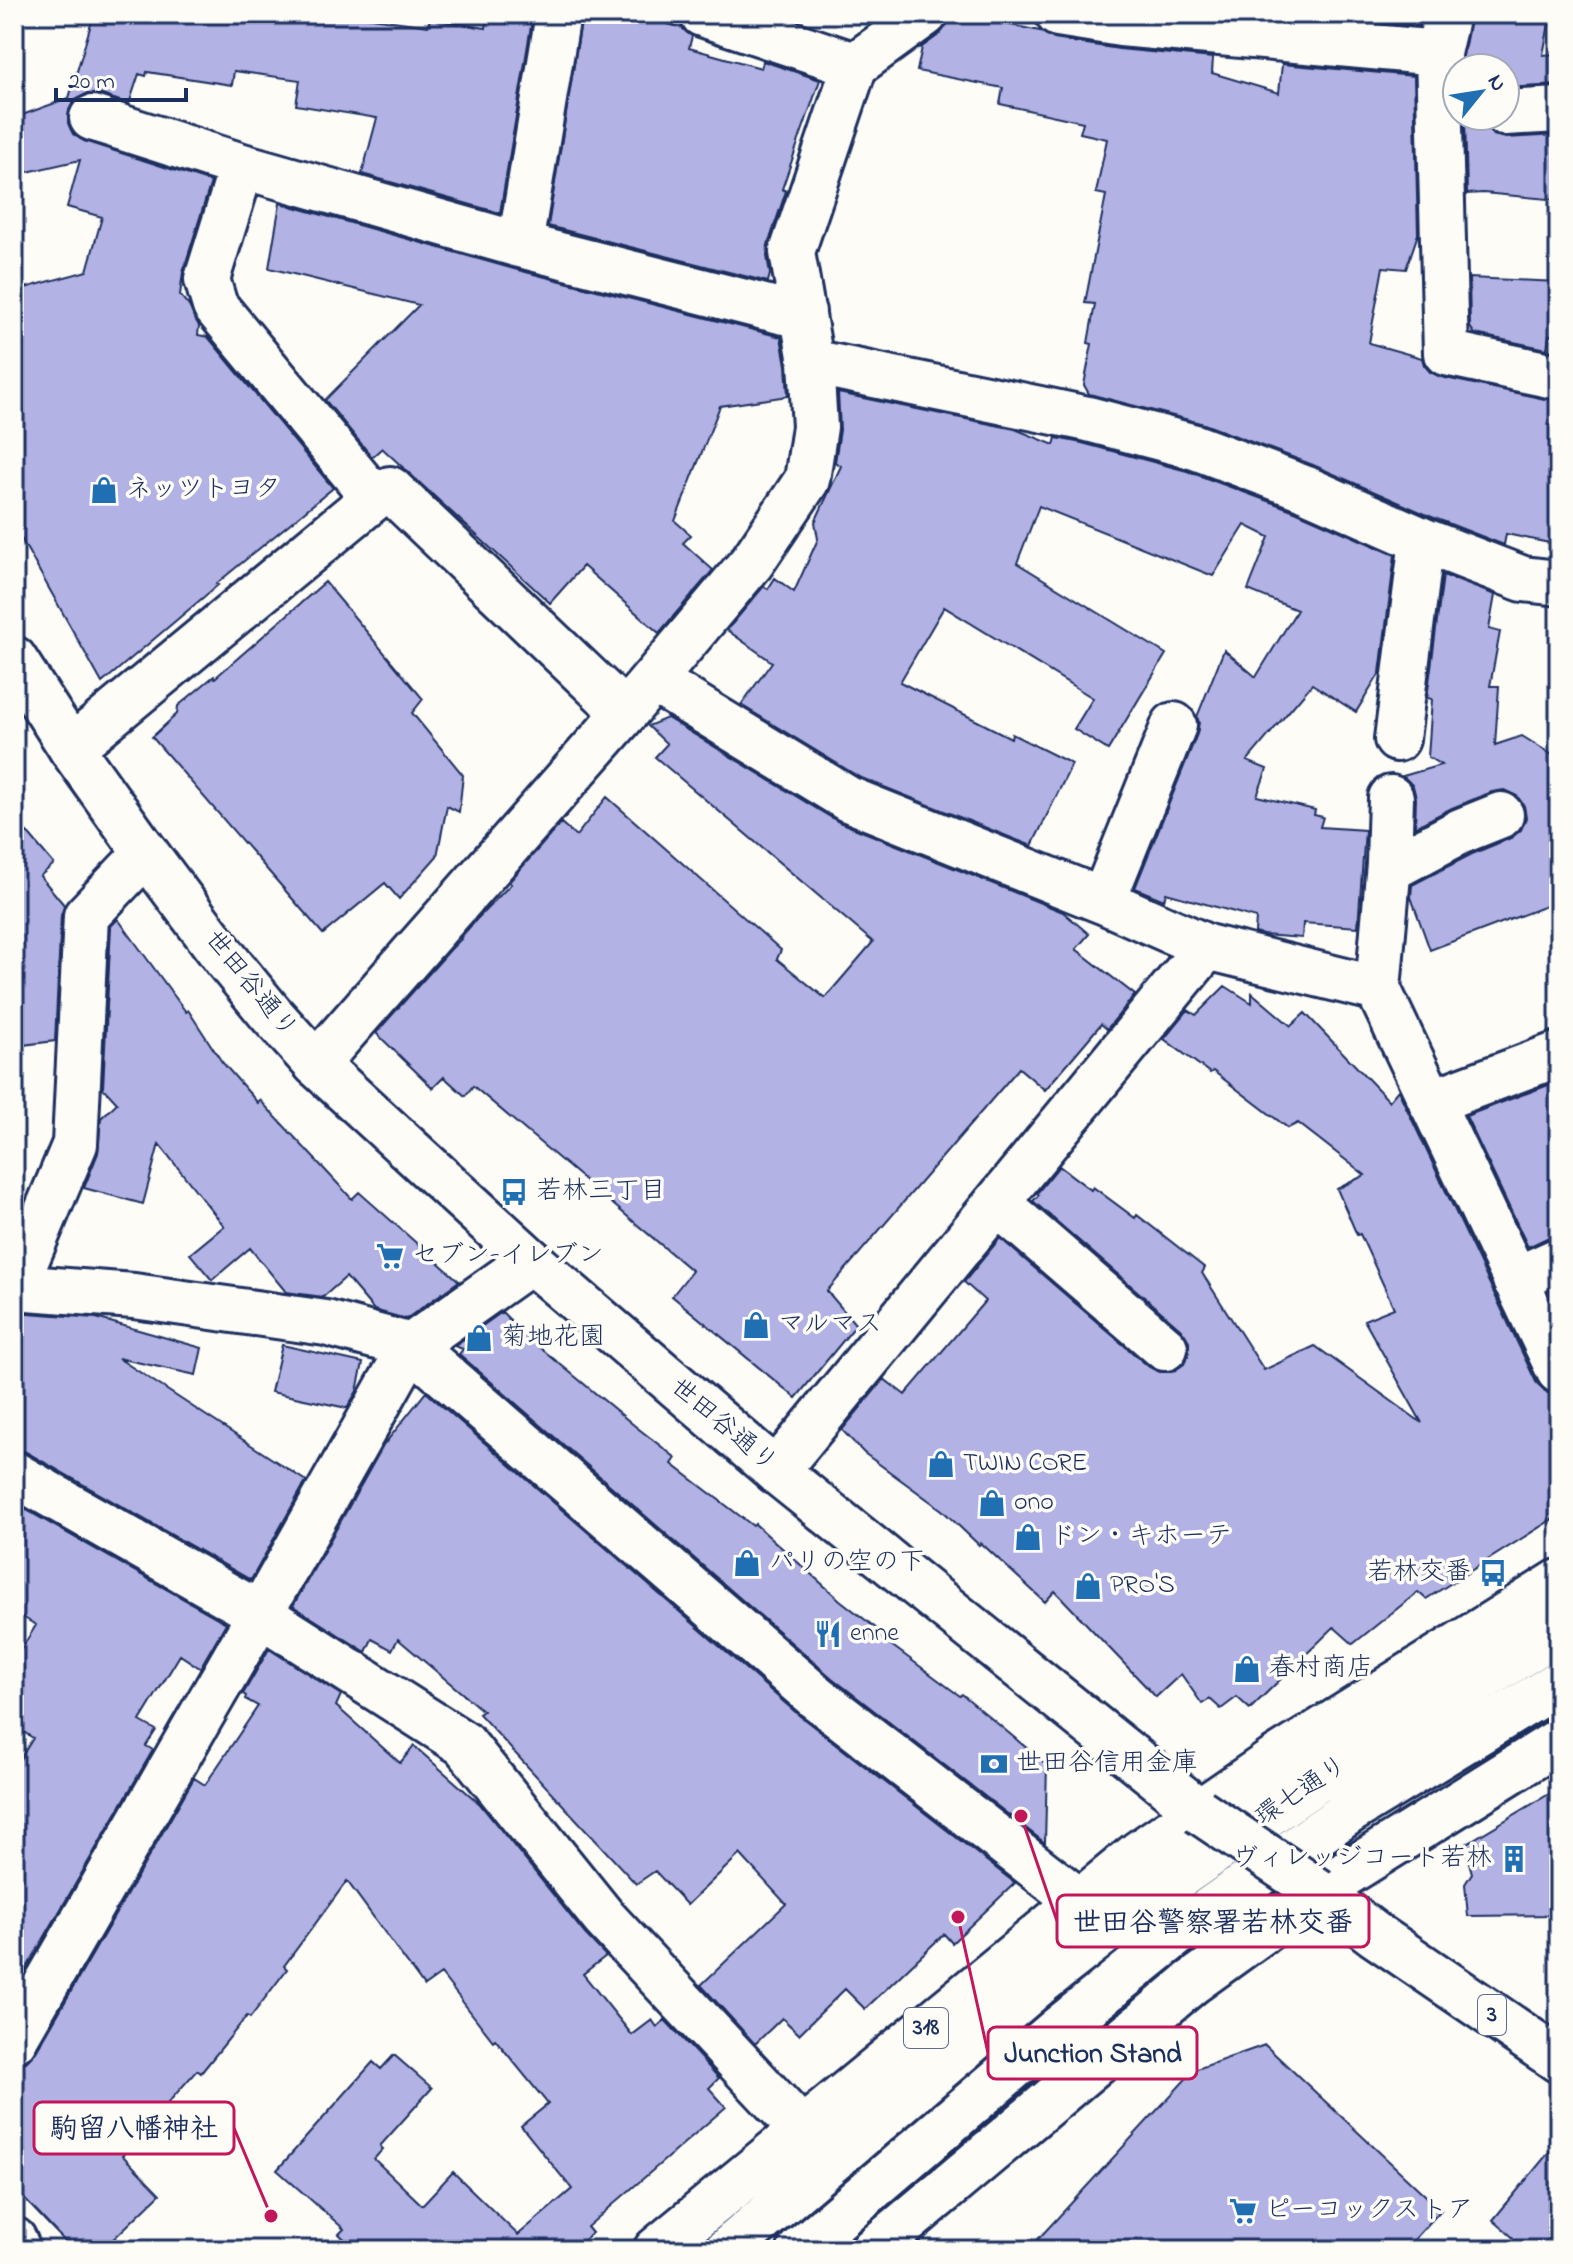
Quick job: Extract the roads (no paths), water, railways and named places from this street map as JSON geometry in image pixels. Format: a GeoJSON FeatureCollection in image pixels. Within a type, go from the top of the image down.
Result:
{"type":"FeatureCollection","features":[{"type":"Feature","properties":{"kind":"street"},"geometry":{"type":"LineString","coordinates":[[520,245],[558,14]]}},
{"type":"Feature","properties":{"kind":"street"},"geometry":{"type":"LineString","coordinates":[[702,14],[855,65]]}},
{"type":"Feature","properties":{"kind":"street"},"geometry":{"type":"LineString","coordinates":[[316,1064],[653,680],[752,562],[807,480],[815,427],[811,362],[792,252],[855,65],[925,14]]}},
{"type":"Feature","properties":{"kind":"street"},"geometry":{"type":"LineString","coordinates":[[1058,14],[1442,33]]}},
{"type":"Feature","properties":{"kind":"street"},"geometry":{"type":"LineString","coordinates":[[1521,112],[1559,110]]}},
{"type":"Feature","properties":{"kind":"street"},"geometry":{"type":"LineString","coordinates":[[92,118],[242,166],[520,245],[784,312],[803,312]]}},
{"type":"Feature","properties":{"kind":"street"},"geometry":{"type":"LineString","coordinates":[[1450,132],[1446,353],[1559,377]]}},
{"type":"Feature","properties":{"kind":"street"},"geometry":{"type":"LineString","coordinates":[[242,166],[207,279],[215,306],[374,498]]}},
{"type":"Feature","properties":{"kind":"street"},"geometry":{"type":"LineString","coordinates":[[811,362],[1088,419],[1195,447],[1304,488],[1422,540],[1523,579],[1559,583]]}},
{"type":"Feature","properties":{"kind":"street"},"geometry":{"type":"LineString","coordinates":[[71,748],[374,498],[390,489],[625,713]]}},
{"type":"Feature","properties":{"kind":"street"},"geometry":{"type":"LineString","coordinates":[[1397,739],[1422,540]]}},
{"type":"Feature","properties":{"kind":"street","name":"世田谷通り"},"geometry":{"type":"LineString","coordinates":[[14,659],[71,748],[234,969],[316,1064],[531,1261],[776,1471],[1199,1811],[1559,2060]]}},
{"type":"Feature","properties":{"kind":"street"},"geometry":{"type":"LineString","coordinates":[[653,680],[848,799],[1103,901],[1207,947],[1378,989]]}},
{"type":"Feature","properties":{"kind":"street"},"geometry":{"type":"LineString","coordinates":[[1103,901],[1174,725]]}},
{"type":"Feature","properties":{"kind":"street"},"geometry":{"type":"LineString","coordinates":[[1391,798],[1389,863],[1378,989],[1559,1371]]}},
{"type":"Feature","properties":{"kind":"street"},"geometry":{"type":"LineString","coordinates":[[1389,863],[1397,865],[1461,831],[1501,815]]}},
{"type":"Feature","properties":{"kind":"street"},"geometry":{"type":"LineString","coordinates":[[146,853],[86,916],[75,1144],[15,1287],[134,1296],[326,1323],[411,1346],[816,1697],[1079,1901]]}},
{"type":"Feature","properties":{"kind":"street"},"geometry":{"type":"LineString","coordinates":[[776,1471],[1207,947]]}},
{"type":"Feature","properties":{"kind":"street"},"geometry":{"type":"LineString","coordinates":[[1431,1102],[1559,1054]]}},
{"type":"Feature","properties":{"kind":"street"},"geometry":{"type":"LineString","coordinates":[[997,1203],[1165,1348]]}},
{"type":"Feature","properties":{"kind":"street"},"geometry":{"type":"LineString","coordinates":[[1515,1280],[1559,1260]]}},
{"type":"Feature","properties":{"kind":"street"},"geometry":{"type":"LineString","coordinates":[[14,2040],[411,1346],[531,1261]]}},
{"type":"Feature","properties":{"kind":"street"},"geometry":{"type":"LineString","coordinates":[[14,1474],[260,1614],[464,1744],[604,1918],[802,2130]]}},
{"type":"Feature","properties":{"kind":"street","name":"318"},"geometry":{"type":"LineString","coordinates":[[656,2250],[1139,1853],[1273,1761],[1559,1582]]}},
{"type":"Feature","properties":{"kind":"street","name":"環七通り"},"geometry":{"type":"LineString","coordinates":[[727,2250],[1037,1985],[1148,1898],[1316,1781],[1559,1631]]}},
{"type":"Feature","properties":{"kind":"street","name":"環七通り"},"geometry":{"type":"LineString","coordinates":[[800,2250],[1056,2031],[1190,1923],[1350,1811],[1559,1683]]}},
{"type":"Feature","properties":{"kind":"street"},"geometry":{"type":"LineString","coordinates":[[897,2243],[1191,1983],[1318,1891],[1559,1741]]}},
{"type":"Feature","properties":{"kind":"street"},"geometry":{"type":"LineString","coordinates":[[14,2240],[18,2250]]}},
{"type":"Feature","properties":{"kind":"place","name":"ネッツトヨタ"},"geometry":{"type":"Point","coordinates":[104,490]}},
{"type":"Feature","properties":{"kind":"place","name":"若林三丁目"},"geometry":{"type":"Point","coordinates":[514,1192]}},
{"type":"Feature","properties":{"kind":"place","name":"セブン-イレブン"},"geometry":{"type":"Point","coordinates":[390,1256]}},
{"type":"Feature","properties":{"kind":"place","name":"マルマス"},"geometry":{"type":"Point","coordinates":[756,1325]}},
{"type":"Feature","properties":{"kind":"place","name":"菊地花園"},"geometry":{"type":"Point","coordinates":[479,1338]}},
{"type":"Feature","properties":{"kind":"place","name":"TWIN CORE"},"geometry":{"type":"Point","coordinates":[941,1464]}},
{"type":"Feature","properties":{"kind":"place","name":"ono"},"geometry":{"type":"Point","coordinates":[992,1503]}},
{"type":"Feature","properties":{"kind":"place","name":"ドン・キホーテ"},"geometry":{"type":"Point","coordinates":[1028,1537]}},
{"type":"Feature","properties":{"kind":"place","name":"パリの空の下"},"geometry":{"type":"Point","coordinates":[747,1563]}},
{"type":"Feature","properties":{"kind":"place","name":"若林交番"},"geometry":{"type":"Point","coordinates":[1493,1573]}},
{"type":"Feature","properties":{"kind":"place","name":"PRO'S"},"geometry":{"type":"Point","coordinates":[1088,1586]}},
{"type":"Feature","properties":{"kind":"place","name":"enne"},"geometry":{"type":"Point","coordinates":[828,1634]}},
{"type":"Feature","properties":{"kind":"place","name":"春村商店"},"geometry":{"type":"Point","coordinates":[1247,1669]}},
{"type":"Feature","properties":{"kind":"place","name":"世田谷信用金庫"},"geometry":{"type":"Point","coordinates":[994,1764]}},
{"type":"Feature","properties":{"kind":"place","name":"世田谷警察署若林交番"},"geometry":{"type":"Point","coordinates":[1021,1816]}},
{"type":"Feature","properties":{"kind":"place","name":"ヴィレッジコート若林"},"geometry":{"type":"Point","coordinates":[1514,1859]}},
{"type":"Feature","properties":{"kind":"place","name":"Junction Stand"},"geometry":{"type":"Point","coordinates":[958,1917]}},
{"type":"Feature","properties":{"kind":"place","name":"ピーコックストア"},"geometry":{"type":"Point","coordinates":[1243,2211]}},
{"type":"Feature","properties":{"kind":"place","name":"駒留八幡神社"},"geometry":{"type":"Point","coordinates":[271,2216]}}]}
